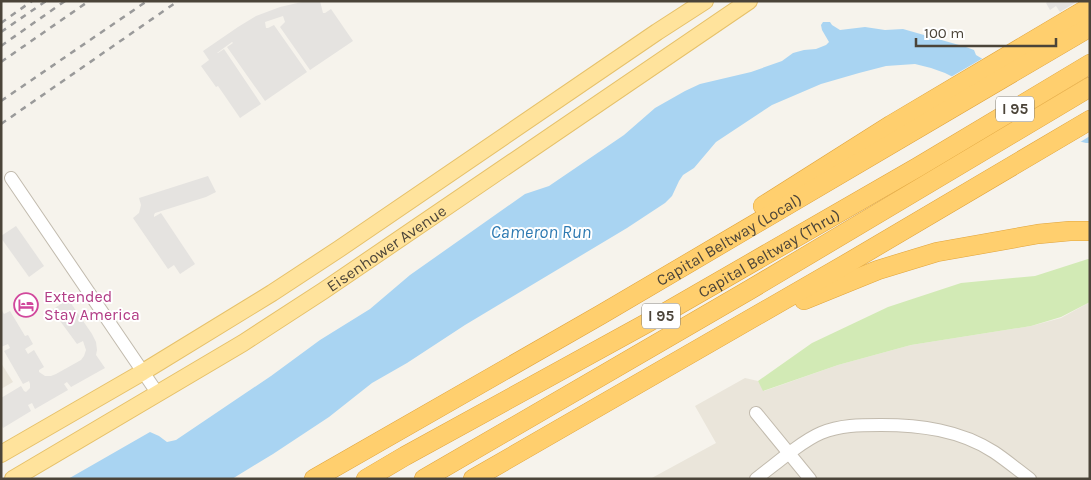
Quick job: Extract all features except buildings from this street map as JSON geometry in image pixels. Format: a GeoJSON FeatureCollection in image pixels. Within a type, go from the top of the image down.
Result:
{"type":"FeatureCollection","features":[{"type":"Feature","properties":{"kind":"highway"},"geometry":{"type":"LineString","coordinates":[[602,314],[785,191],[890,125],[1090,7]]}},
{"type":"Feature","properties":{"kind":"highway","name":"Capital Beltway (Local)"},"geometry":{"type":"LineString","coordinates":[[314,479],[602,314],[1090,26]]}},
{"type":"Feature","properties":{"kind":"highway","name":"Capital Beltway (Thru)"},"geometry":{"type":"LineString","coordinates":[[366,479],[647,323],[952,147],[1084,68]]}},
{"type":"Feature","properties":{"kind":"highway","name":"Capital Beltway (Thru)"},"geometry":{"type":"LineString","coordinates":[[424,479],[751,289],[1090,87]]}},
{"type":"Feature","properties":{"kind":"highway"},"geometry":{"type":"LineString","coordinates":[[473,479],[1090,120]]}},
{"type":"Feature","properties":{"kind":"highway"},"geometry":{"type":"LineString","coordinates":[[720,337],[878,270],[937,252],[1038,234],[1090,231]]}},
{"type":"Feature","properties":{"kind":"highway"},"geometry":{"type":"LineString","coordinates":[[1000,241],[1053,239],[1090,241]]}},
{"type":"Feature","properties":{"kind":"main road","name":"Eisenhower Avenue"},"geometry":{"type":"LineString","coordinates":[[1,454],[143,372],[313,266],[649,37],[706,1]]}},
{"type":"Feature","properties":{"kind":"main road","name":"Eisenhower Avenue"},"geometry":{"type":"LineString","coordinates":[[13,479],[243,343],[324,291],[749,1]]}},
{"type":"Feature","properties":{"kind":"street"},"geometry":{"type":"LineString","coordinates":[[10,178],[158,394]]}},
{"type":"Feature","properties":{"kind":"street"},"geometry":{"type":"LineString","coordinates":[[756,413],[810,479]]}},
{"type":"Feature","properties":{"kind":"street"},"geometry":{"type":"LineString","coordinates":[[756,479],[813,437],[835,428],[860,425],[916,426],[956,435],[992,451],[1030,479]]}},
{"type":"Feature","properties":{"kind":"shaded area"},"geometry":{"type":"Polygon","coordinates":[[[306,1],[320,1],[323,13],[331,9],[353,41],[310,70],[280,27],[285,22],[283,16],[265,22],[266,28],[274,25],[307,72],[265,101],[227,47],[232,42],[217,53],[224,49],[261,104],[240,118],[218,86],[216,87],[201,66],[209,60],[203,51],[256,16],[280,7],[306,1]]]}},
{"type":"Feature","properties":{"kind":"shaded area"},"geometry":{"type":"Polygon","coordinates":[[[1048,1],[1078,1],[1060,12],[1056,6],[1050,10],[1046,3],[1048,1]]]}},
{"type":"Feature","properties":{"kind":"shaded area"},"geometry":{"type":"Polygon","coordinates":[[[208,176],[216,192],[155,213],[154,215],[154,217],[161,213],[195,264],[180,274],[174,265],[168,269],[133,218],[139,213],[141,205],[139,198],[208,176]]]}},
{"type":"Feature","properties":{"kind":"shaded area"},"geometry":{"type":"Polygon","coordinates":[[[16,226],[44,266],[29,277],[1,238],[1,236],[16,226]]]}},
{"type":"Feature","properties":{"kind":"shaded area"},"geometry":{"type":"Polygon","coordinates":[[[68,299],[92,334],[96,342],[96,355],[105,368],[71,387],[67,382],[64,384],[68,390],[35,409],[32,403],[28,405],[31,411],[3,428],[1,424],[1,398],[21,386],[26,392],[30,388],[30,384],[29,381],[23,384],[4,351],[10,348],[8,344],[1,347],[1,309],[4,314],[10,311],[25,336],[28,335],[33,344],[25,349],[28,354],[34,350],[44,367],[39,372],[45,376],[51,376],[81,360],[86,350],[83,341],[77,344],[52,310],[68,299]]]}},
{"type":"Feature","properties":{"kind":"shaded area"},"geometry":{"type":"Polygon","coordinates":[[[1090,302],[1090,479],[650,479],[716,443],[695,406],[745,378],[758,381],[764,391],[838,365],[911,345],[1031,326],[1061,318],[1090,302]]]}},
{"type":"Feature","properties":{"kind":"shaded area"},"geometry":{"type":"Polygon","coordinates":[[[1,363],[13,382],[1,389],[1,363]]]}},
{"type":"Feature","properties":{"kind":"green space"},"geometry":{"type":"Polygon","coordinates":[[[1090,259],[1090,302],[1061,317],[1031,326],[911,345],[838,365],[763,391],[758,381],[812,343],[888,307],[961,283],[1035,276],[1090,259]]]}},
{"type":"Feature","properties":{"kind":"water","name":"Cameron Run"},"geometry":{"type":"Polygon","coordinates":[[[823,22],[830,22],[840,30],[865,27],[885,30],[903,29],[974,50],[976,55],[1001,70],[1022,98],[1090,119],[1090,143],[1038,131],[973,87],[945,73],[915,64],[886,66],[821,84],[772,105],[716,142],[694,168],[683,175],[672,196],[665,203],[372,383],[329,417],[232,479],[68,479],[150,432],[167,442],[176,440],[271,376],[320,340],[370,309],[410,275],[525,194],[549,186],[624,135],[655,108],[700,84],[751,72],[782,61],[793,53],[816,49],[826,45],[829,42],[822,30],[821,25],[823,22]]]}},
{"type":"Feature","properties":{"kind":"pier"},"geometry":{"type":"Polygon","coordinates":[[[985,57],[1003,68],[1024,96],[1090,116],[1090,136],[1077,144],[1036,134],[1002,116],[971,89],[949,78],[985,57]]]}},
{"type":"Feature","properties":{"kind":"railway"},"geometry":{"type":"LineString","coordinates":[[1,23],[32,1]]}},
{"type":"Feature","properties":{"kind":"railway"},"geometry":{"type":"LineString","coordinates":[[1,32],[46,1]]}},
{"type":"Feature","properties":{"kind":"railway"},"geometry":{"type":"LineString","coordinates":[[1,46],[65,1]]}},
{"type":"Feature","properties":{"kind":"railway"},"geometry":{"type":"LineString","coordinates":[[1,62],[89,1]]}},
{"type":"Feature","properties":{"kind":"railway"},"geometry":{"type":"LineString","coordinates":[[1,101],[147,1]]}},
{"type":"Feature","properties":{"kind":"railway"},"geometry":{"type":"LineString","coordinates":[[1,124],[178,1]]}},
{"type":"Feature","properties":{"kind":"place","name":"Extended Stay America"},"geometry":{"type":"Point","coordinates":[26,305]}}]}
